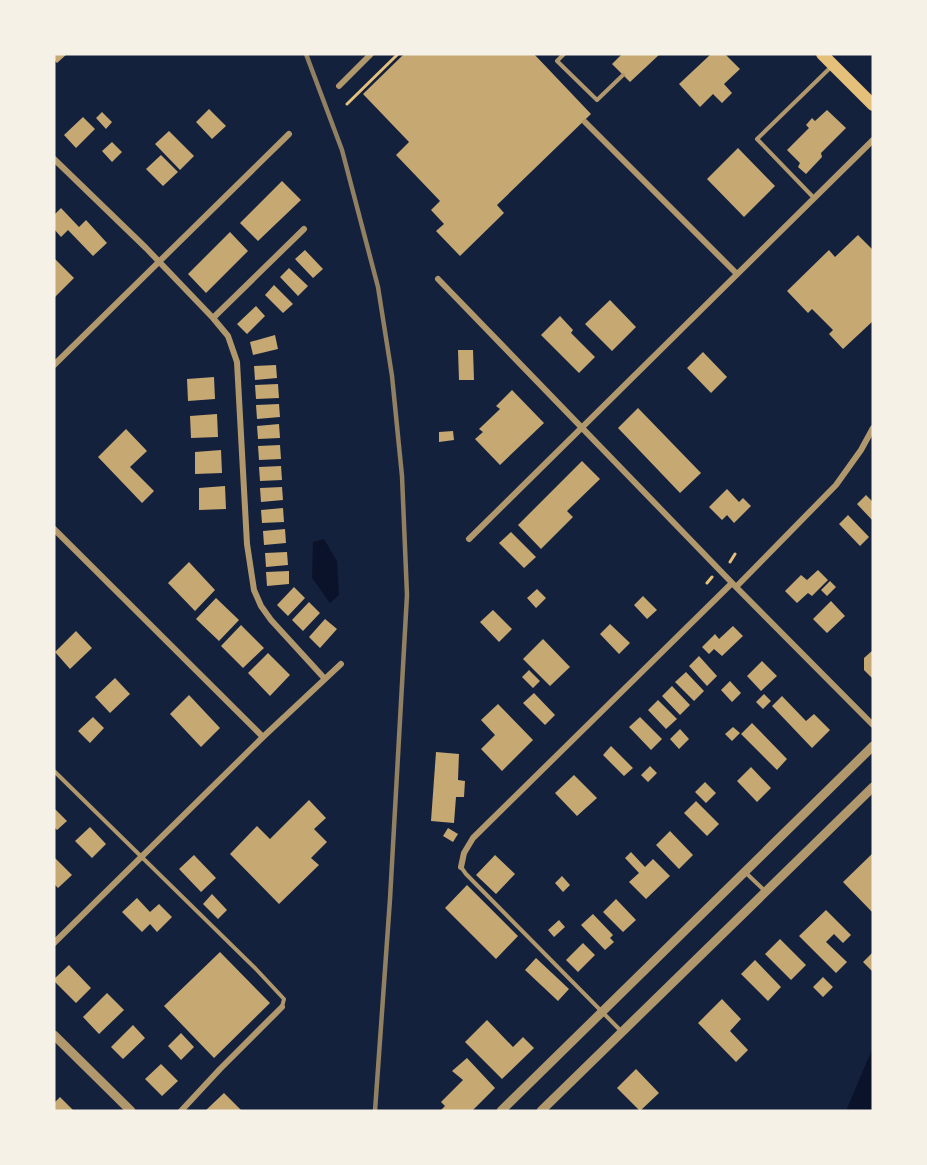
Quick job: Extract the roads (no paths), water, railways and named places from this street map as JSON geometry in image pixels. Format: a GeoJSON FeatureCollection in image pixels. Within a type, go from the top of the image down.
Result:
{"type":"FeatureCollection","features":[{"type":"Feature","properties":{"kind":"main road"},"geometry":{"type":"LineString","coordinates":[[822,54],[873,105]]}},
{"type":"Feature","properties":{"kind":"street"},"geometry":{"type":"LineString","coordinates":[[339,86],[371,54]]}},
{"type":"Feature","properties":{"kind":"street"},"geometry":{"type":"LineString","coordinates":[[585,122],[737,274]]}},
{"type":"Feature","properties":{"kind":"street"},"geometry":{"type":"LineString","coordinates":[[54,365],[289,134]]}},
{"type":"Feature","properties":{"kind":"street"},"geometry":{"type":"LineString","coordinates":[[469,539],[873,140]]}},
{"type":"Feature","properties":{"kind":"street"},"geometry":{"type":"LineString","coordinates":[[54,159],[158,262],[228,336],[237,362],[247,544],[254,590],[271,620],[325,679]]}},
{"type":"Feature","properties":{"kind":"street"},"geometry":{"type":"LineString","coordinates":[[213,318],[304,228]]}},
{"type":"Feature","properties":{"kind":"street"},"geometry":{"type":"LineString","coordinates":[[438,279],[873,725]]}},
{"type":"Feature","properties":{"kind":"street"},"geometry":{"type":"LineString","coordinates":[[461,867],[464,853],[472,838],[836,486],[873,428]]}},
{"type":"Feature","properties":{"kind":"street"},"geometry":{"type":"LineString","coordinates":[[54,529],[264,737]]}},
{"type":"Feature","properties":{"kind":"street"},"geometry":{"type":"LineString","coordinates":[[54,943],[341,663]]}},
{"type":"Feature","properties":{"kind":"street"},"geometry":{"type":"LineString","coordinates":[[501,1111],[873,746]]}},
{"type":"Feature","properties":{"kind":"street"},"geometry":{"type":"LineString","coordinates":[[541,1111],[873,787]]}},
{"type":"Feature","properties":{"kind":"street"},"geometry":{"type":"LineString","coordinates":[[181,1111],[282,1007]]}},
{"type":"Feature","properties":{"kind":"street"},"geometry":{"type":"LineString","coordinates":[[54,1035],[131,1111]]}},
{"type":"Feature","properties":{"kind":"lane"},"geometry":{"type":"LineString","coordinates":[[564,54],[557,61],[597,100],[623,75]]}},
{"type":"Feature","properties":{"kind":"lane"},"geometry":{"type":"LineString","coordinates":[[814,198],[757,139],[833,65]]}},
{"type":"Feature","properties":{"kind":"lane"},"geometry":{"type":"LineString","coordinates":[[54,771],[255,968],[284,999],[282,1007]]}},
{"type":"Feature","properties":{"kind":"lane"},"geometry":{"type":"LineString","coordinates":[[461,867],[621,1032]]}},
{"type":"Feature","properties":{"kind":"lane"},"geometry":{"type":"LineString","coordinates":[[745,871],[765,891]]}},
{"type":"Feature","properties":{"kind":"water"},"geometry":{"type":"Polygon","coordinates":[[[324,539],[337,561],[339,595],[330,603],[312,578],[313,542],[324,539]]]}},
{"type":"Feature","properties":{"kind":"water"},"geometry":{"type":"Polygon","coordinates":[[[873,1047],[873,1111],[846,1111],[873,1047]]]}},
{"type":"Feature","properties":{"kind":"railway"},"geometry":{"type":"LineString","coordinates":[[306,54],[342,150],[378,287],[392,376],[402,476],[407,595],[390,899],[375,1111]]}}]}
